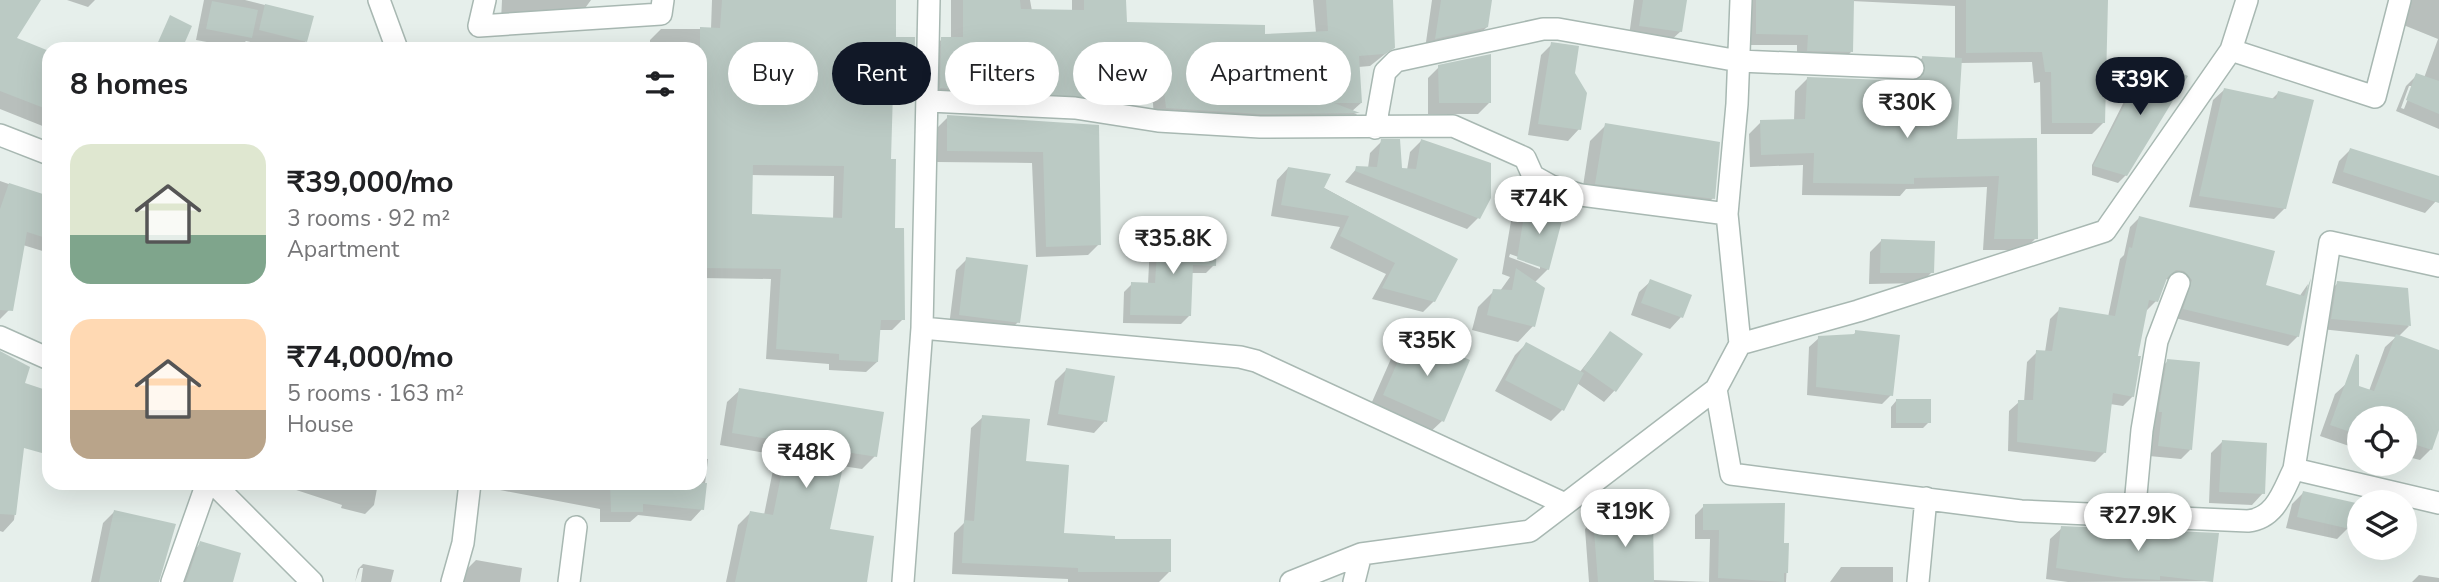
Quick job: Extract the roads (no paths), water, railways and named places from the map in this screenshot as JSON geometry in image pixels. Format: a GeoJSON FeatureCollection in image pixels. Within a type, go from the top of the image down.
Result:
{"type":"FeatureCollection","features":[{"type":"Feature","properties":{"kind":"street"},"geometry":{"type":"LineString","coordinates":[[379,0],[394,42]]}},
{"type":"Feature","properties":{"kind":"street"},"geometry":{"type":"LineString","coordinates":[[485,0],[479,26],[661,14],[663,0]]}},
{"type":"Feature","properties":{"kind":"street"},"geometry":{"type":"LineString","coordinates":[[929,0],[929,42]]}},
{"type":"Feature","properties":{"kind":"street"},"geometry":{"type":"LineString","coordinates":[[1291,582],[1361,554],[1530,531],[1716,389],[1740,344],[1727,214],[1741,0]]}},
{"type":"Feature","properties":{"kind":"street"},"geometry":{"type":"LineString","coordinates":[[1740,344],[1858,311],[2105,231],[2231,50],[2246,0]]}},
{"type":"Feature","properties":{"kind":"street"},"geometry":{"type":"LineString","coordinates":[[2231,50],[2375,97],[2400,0]]}},
{"type":"Feature","properties":{"kind":"street"},"geometry":{"type":"LineString","coordinates":[[1376,128],[1385,72],[1396,61],[1543,29],[1558,29],[1739,61],[1913,68]]}},
{"type":"Feature","properties":{"kind":"street"},"geometry":{"type":"LineString","coordinates":[[931,101],[1075,107],[1158,121],[1260,127],[1453,126],[1525,158],[1534,176],[1551,186],[1581,195],[1727,214]]}},
{"type":"Feature","properties":{"kind":"street"},"geometry":{"type":"LineString","coordinates":[[903,582],[922,328],[929,105]]}},
{"type":"Feature","properties":{"kind":"street"},"geometry":{"type":"LineString","coordinates":[[0,135],[42,151]]}},
{"type":"Feature","properties":{"kind":"street"},"geometry":{"type":"LineString","coordinates":[[1716,389],[1731,474],[2021,511],[2258,520],[2274,509],[2294,469],[2330,242],[2439,266]]}},
{"type":"Feature","properties":{"kind":"street"},"geometry":{"type":"LineString","coordinates":[[2134,516],[2142,430],[2157,341],[2179,283]]}},
{"type":"Feature","properties":{"kind":"street"},"geometry":{"type":"LineString","coordinates":[[922,328],[1240,357],[1256,361],[1565,505]]}},
{"type":"Feature","properties":{"kind":"street"},"geometry":{"type":"LineString","coordinates":[[0,337],[42,356]]}},
{"type":"Feature","properties":{"kind":"street"},"geometry":{"type":"LineString","coordinates":[[2294,469],[2439,503]]}},
{"type":"Feature","properties":{"kind":"street"},"geometry":{"type":"LineString","coordinates":[[172,582],[205,490]]}},
{"type":"Feature","properties":{"kind":"street"},"geometry":{"type":"LineString","coordinates":[[220,490],[312,582]]}},
{"type":"Feature","properties":{"kind":"street"},"geometry":{"type":"LineString","coordinates":[[452,582],[463,543],[469,490]]}},
{"type":"Feature","properties":{"kind":"street"},"geometry":{"type":"LineString","coordinates":[[1918,582],[1926,498]]}},
{"type":"Feature","properties":{"kind":"street"},"geometry":{"type":"LineString","coordinates":[[569,582],[576,527]]}},
{"type":"Feature","properties":{"kind":"street"},"geometry":{"type":"LineString","coordinates":[[1354,582],[1361,554]]}}]}
